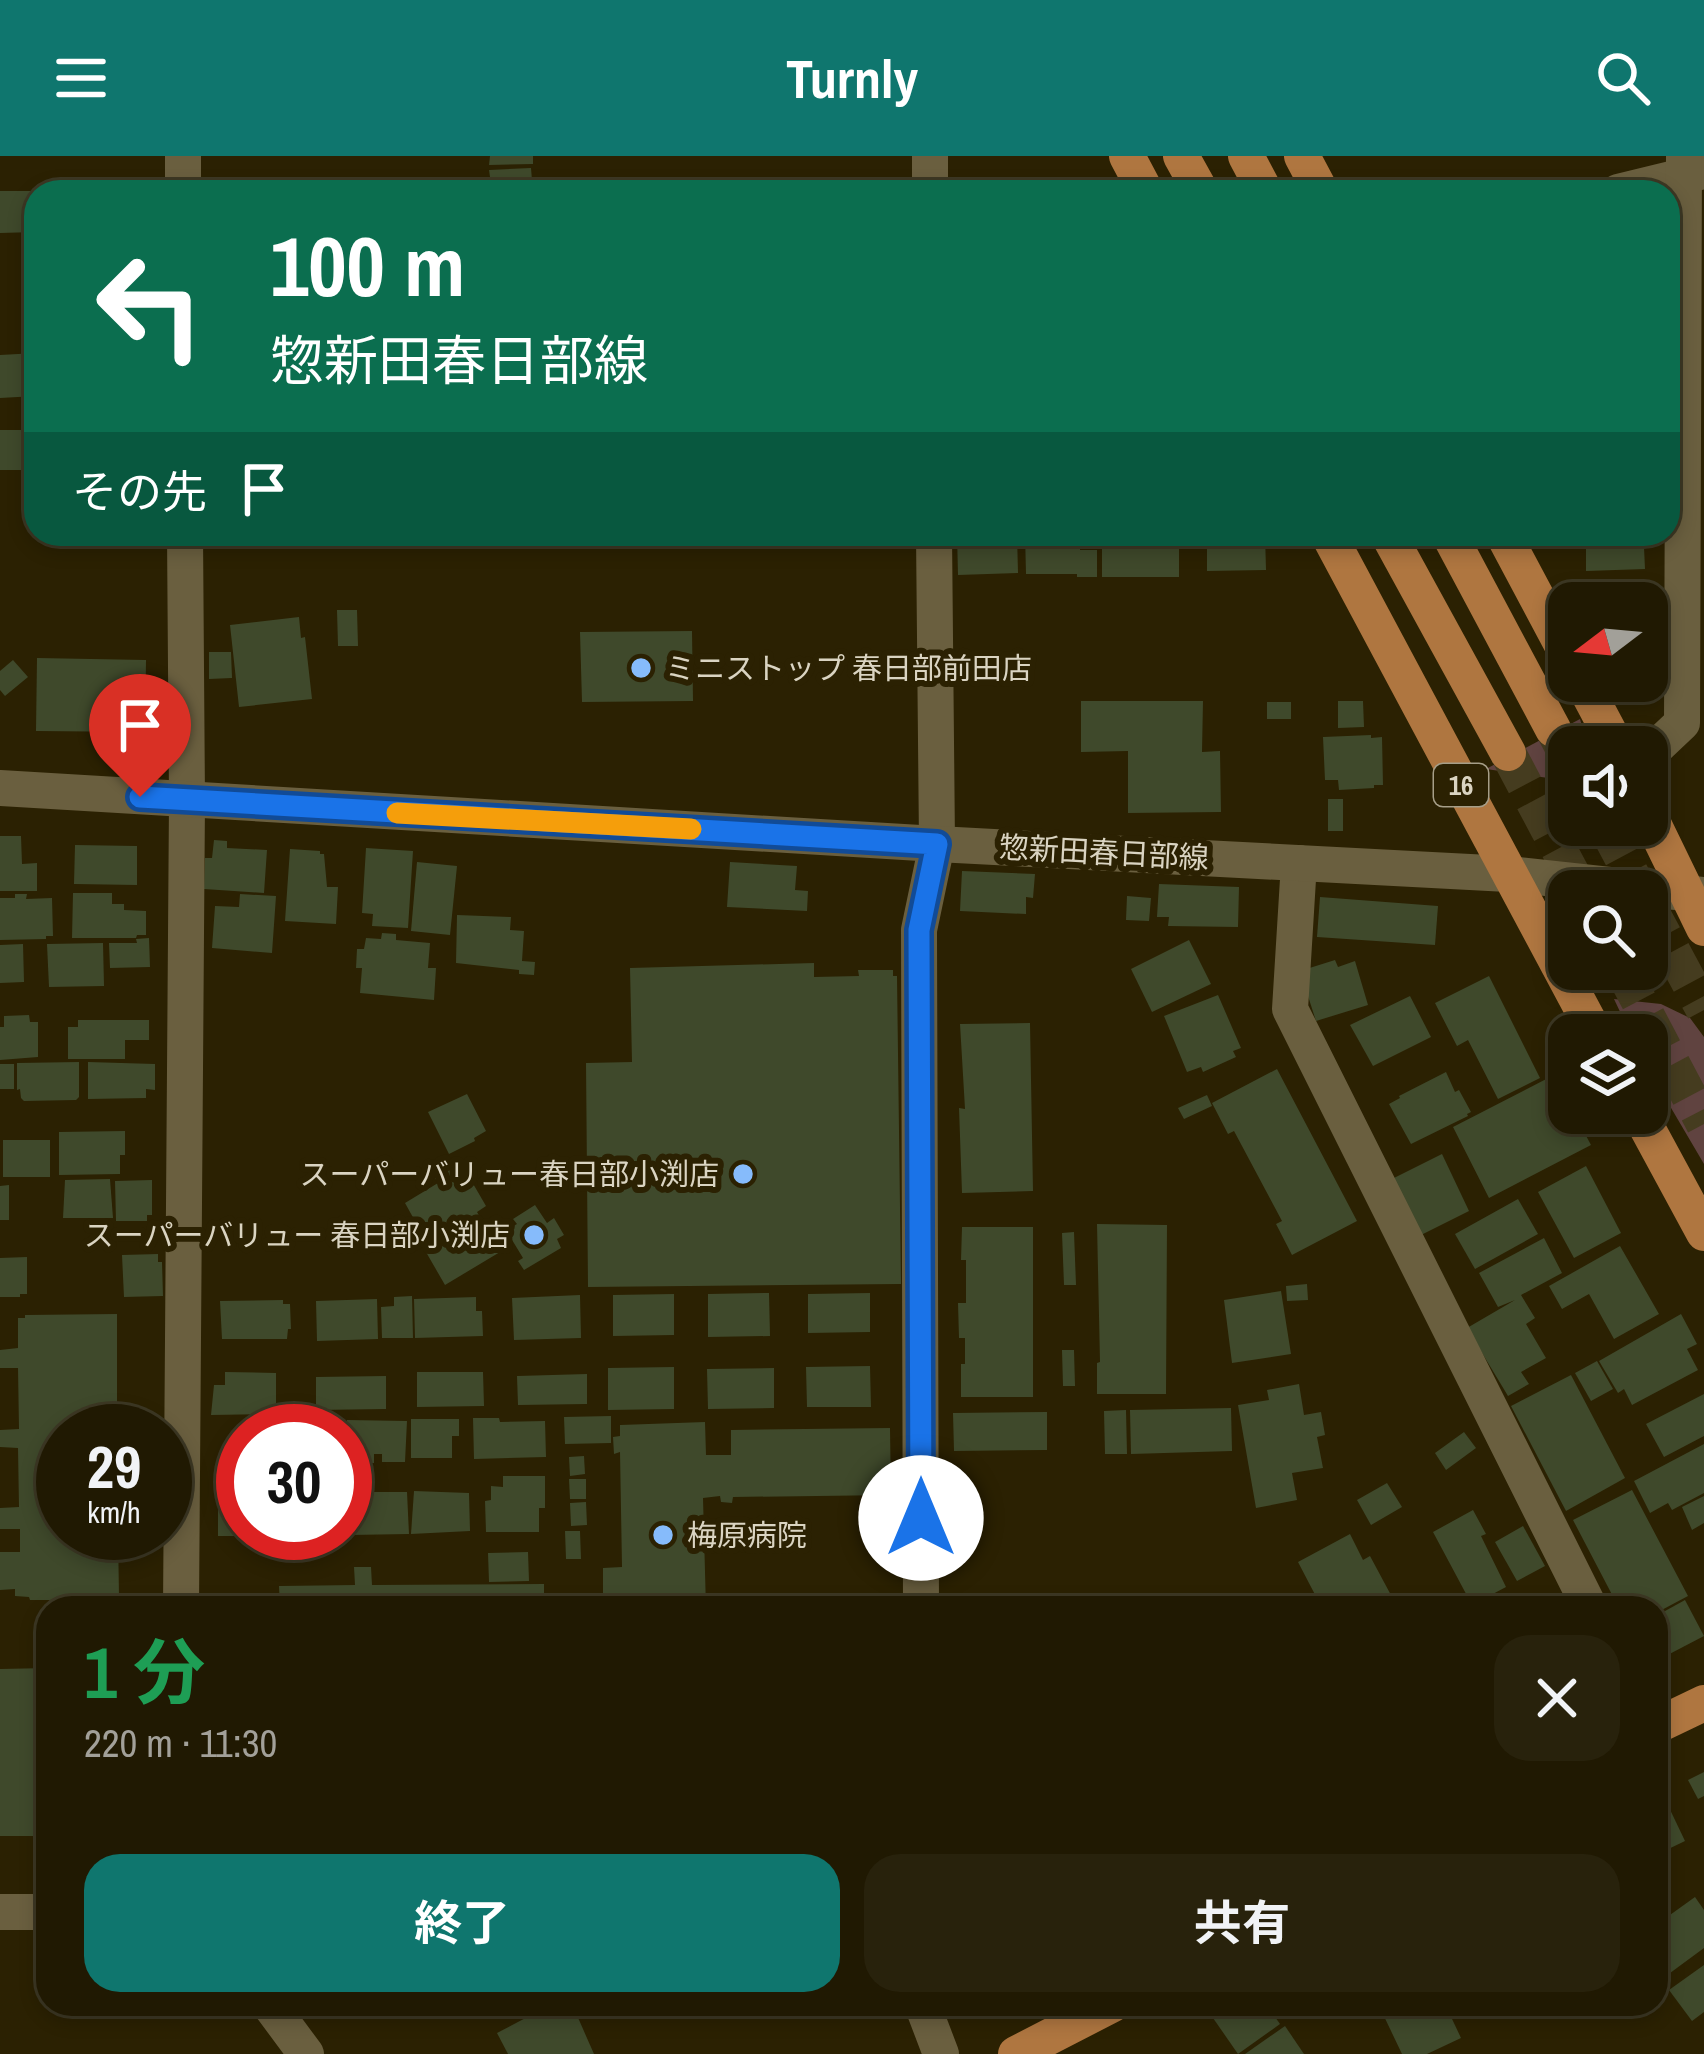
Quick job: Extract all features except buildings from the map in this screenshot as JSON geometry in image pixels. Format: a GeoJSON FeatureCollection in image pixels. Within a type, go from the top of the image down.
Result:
{"type":"FeatureCollection","features":[{"type":"Feature","properties":{"kind":"highway","name":"16"},"geometry":{"type":"LineString","coordinates":[[1334,546],[1585,1014]]}},
{"type":"Feature","properties":{"kind":"highway","name":"16"},"geometry":{"type":"LineString","coordinates":[[1395,546],[1508,753]]}},
{"type":"Feature","properties":{"kind":"highway"},"geometry":{"type":"LineString","coordinates":[[1455,546],[1551,726]]}},
{"type":"Feature","properties":{"kind":"highway"},"geometry":{"type":"LineString","coordinates":[[1509,546],[1548,619]]}},
{"type":"Feature","properties":{"kind":"highway"},"geometry":{"type":"LineString","coordinates":[[1667,846],[1694,894],[1704,928]]}},
{"type":"Feature","properties":{"kind":"highway"},"geometry":{"type":"LineString","coordinates":[[1650,1134],[1704,1233]]}},
{"type":"Feature","properties":{"kind":"highway"},"geometry":{"type":"LineString","coordinates":[[1668,1720],[1704,1703]]}},
{"type":"Feature","properties":{"kind":"highway"},"geometry":{"type":"LineString","coordinates":[[1016,2054],[1090,2016]]}},
{"type":"Feature","properties":{"kind":"street"},"geometry":{"type":"LineString","coordinates":[[1654,180],[1691,168],[1693,526],[1682,723],[1668,736]]}},
{"type":"Feature","properties":{"kind":"street"},"geometry":{"type":"LineString","coordinates":[[182,1596],[185,546]]}},
{"type":"Feature","properties":{"kind":"street"},"geometry":{"type":"LineString","coordinates":[[921,1596],[919,930],[937,844],[934,546]]}},
{"type":"Feature","properties":{"kind":"street","name":"惣新田春日部線"},"geometry":{"type":"LineString","coordinates":[[0,788],[1508,874],[1694,894]]}},
{"type":"Feature","properties":{"kind":"street"},"geometry":{"type":"LineString","coordinates":[[1299,862],[1290,1009],[1584,1596]]}},
{"type":"Feature","properties":{"kind":"street"},"geometry":{"type":"LineString","coordinates":[[0,1912],[36,1912]]}},
{"type":"Feature","properties":{"kind":"street"},"geometry":{"type":"LineString","coordinates":[[277,2016],[306,2054]]}},
{"type":"Feature","properties":{"kind":"street"},"geometry":{"type":"LineString","coordinates":[[927,2016],[941,2054]]}},
{"type":"Feature","properties":{"kind":"shaded area"},"geometry":{"type":"Polygon","coordinates":[[[1548,736],[1548,778],[1486,769],[1548,736]]]}},
{"type":"Feature","properties":{"kind":"shaded area"},"geometry":{"type":"Polygon","coordinates":[[[1614,999],[1661,1004],[1690,1018],[1704,1037],[1704,1164],[1668,1103],[1668,1014],[1621,1014],[1614,999]]]}},
{"type":"Feature","properties":{"kind":"tunnel"},"geometry":{"type":"LineString","coordinates":[[1508,753],[1570,870]]}},
{"type":"Feature","properties":{"kind":"tunnel"},"geometry":{"type":"LineString","coordinates":[[1616,846],[1629,870]]}},
{"type":"Feature","properties":{"kind":"tunnel"},"geometry":{"type":"LineString","coordinates":[[1668,943],[1704,1010]]}},
{"type":"Feature","properties":{"kind":"tunnel"},"geometry":{"type":"LineString","coordinates":[[1633,990],[1704,1124]]}},
{"type":"Feature","properties":{"kind":"slow traffic"},"geometry":{"type":"LineString","coordinates":[[397,813],[691,829]]}},
{"type":"Feature","properties":{"kind":"place","name":"ミニストップ 春日部前田店"},"geometry":{"type":"Point","coordinates":[641,668]}},
{"type":"Feature","properties":{"kind":"place","name":"スーパーバリュー春日部小渕店"},"geometry":{"type":"Point","coordinates":[743,1174]}},
{"type":"Feature","properties":{"kind":"place","name":"スーパーバリュー 春日部小渕店"},"geometry":{"type":"Point","coordinates":[534,1235]}},
{"type":"Feature","properties":{"kind":"place","name":"梅原病院"},"geometry":{"type":"Point","coordinates":[663,1535]}},
{"type":"Feature","properties":{"kind":"route"},"geometry":{"type":"LineString","coordinates":[[140,797],[937,844],[919,930],[921,1518]]}}]}
